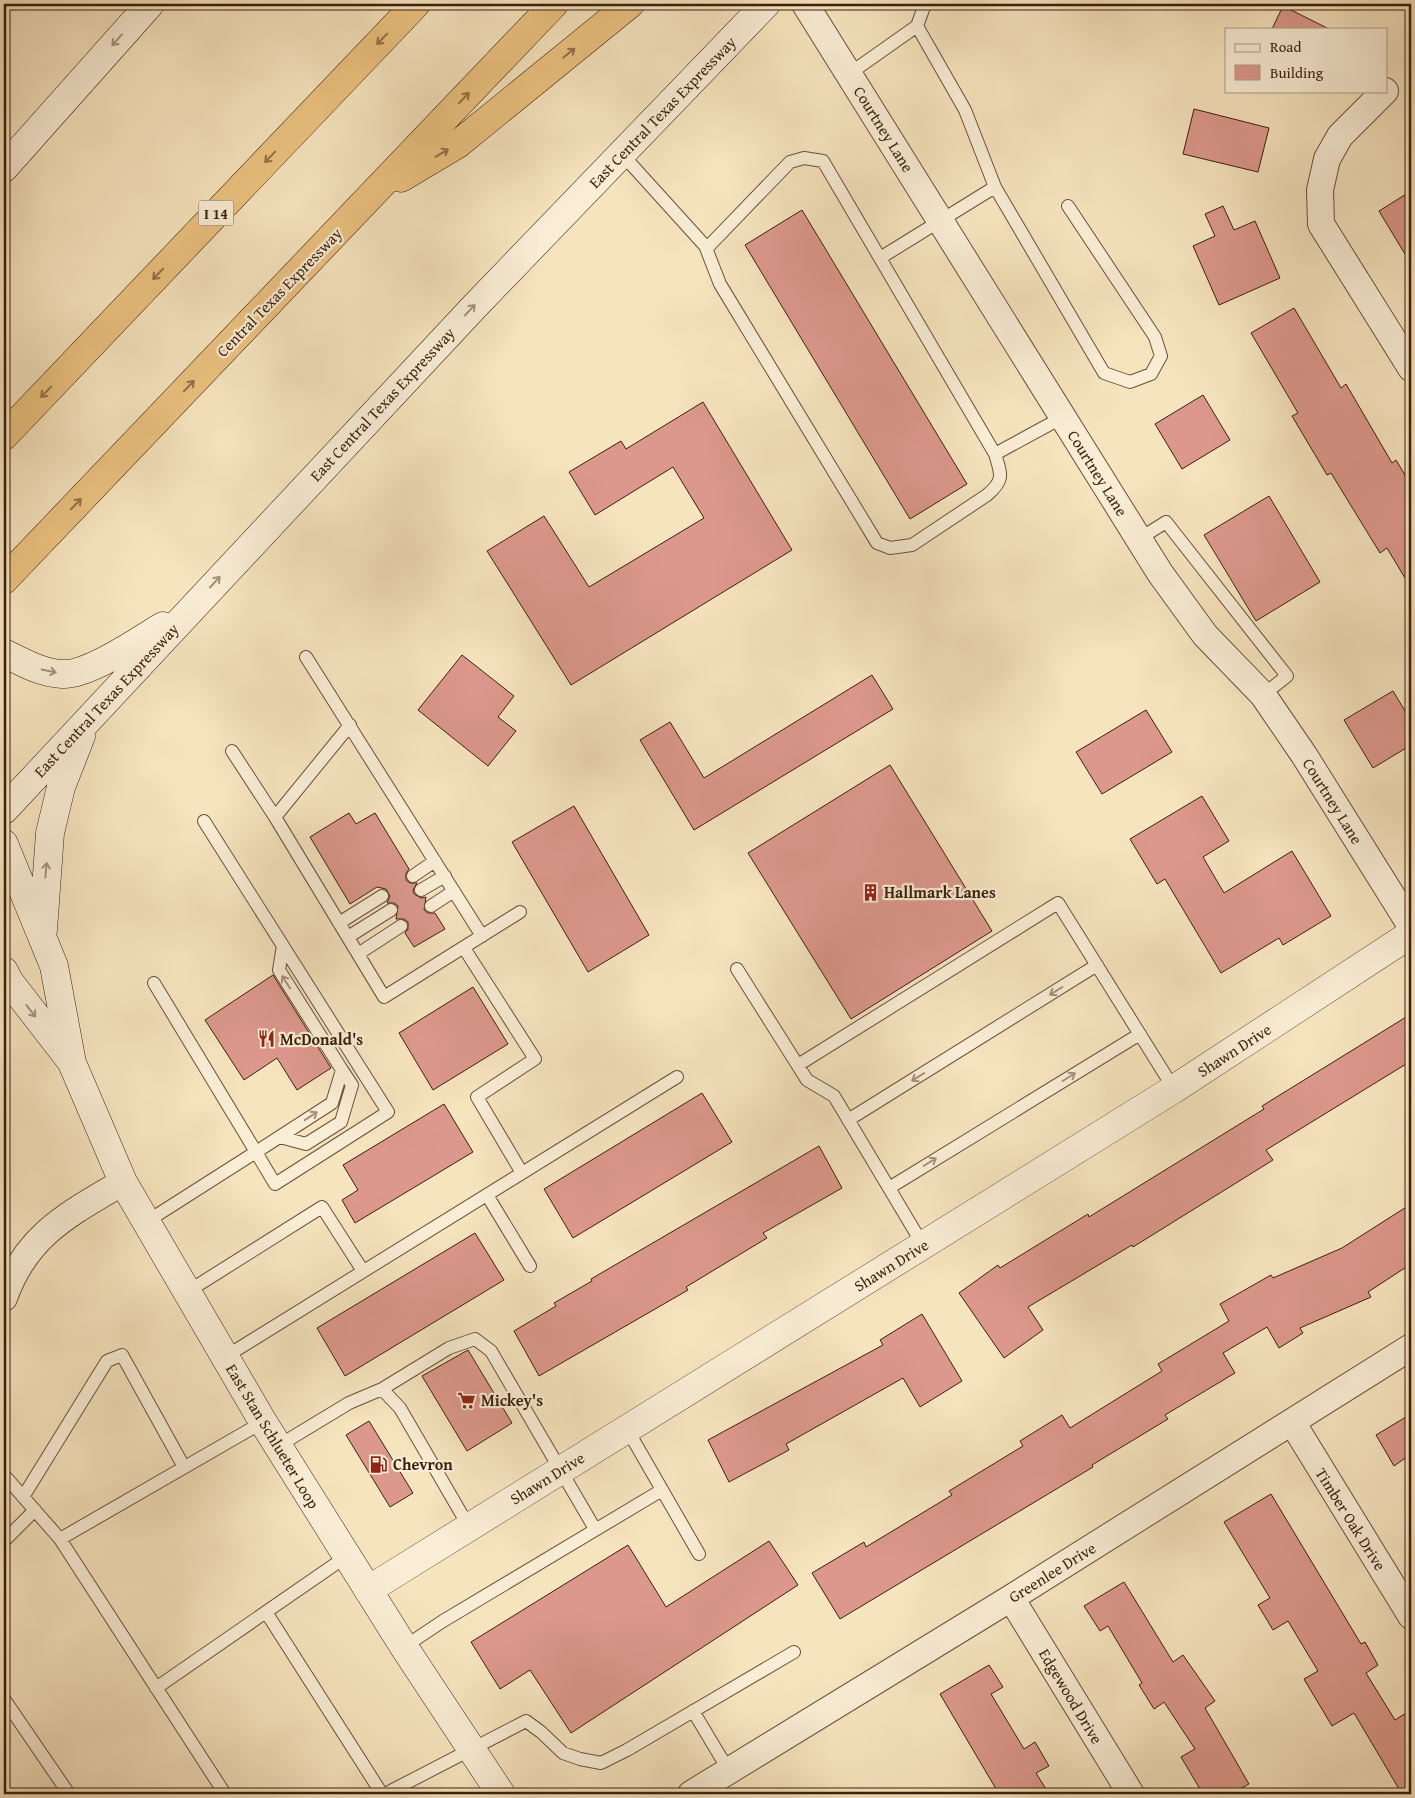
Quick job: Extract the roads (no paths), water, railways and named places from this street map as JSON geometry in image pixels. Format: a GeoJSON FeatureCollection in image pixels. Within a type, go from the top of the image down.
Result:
{"type":"FeatureCollection","features":[{"type":"Feature","properties":{"kind":"highway","name":"I 14"},"geometry":{"type":"LineString","coordinates":[[10,429],[416,4]]}},
{"type":"Feature","properties":{"kind":"highway","name":"Central Texas Expressway"},"geometry":{"type":"LineString","coordinates":[[4,580],[554,4]]}},
{"type":"Feature","properties":{"kind":"highway"},"geometry":{"type":"LineString","coordinates":[[370,197],[458,144],[630,4]]}},
{"type":"Feature","properties":{"kind":"main road"},"geometry":{"type":"LineString","coordinates":[[4,168],[150,4]]}},
{"type":"Feature","properties":{"kind":"main road","name":"East Central Texas Expressway"},"geometry":{"type":"LineString","coordinates":[[4,810],[474,306],[766,4]]}},
{"type":"Feature","properties":{"kind":"main road"},"geometry":{"type":"LineString","coordinates":[[4,653],[38,669],[64,675],[101,664],[191,609]]}},
{"type":"Feature","properties":{"kind":"main road"},"geometry":{"type":"LineString","coordinates":[[43,936],[50,833],[60,787],[87,721]]}},
{"type":"Feature","properties":{"kind":"main road","name":"East Stan Schlueter Loop"},"geometry":{"type":"LineString","coordinates":[[4,844],[54,966],[72,1063],[123,1182],[263,1422],[404,1647],[501,1794]]}},
{"type":"Feature","properties":{"kind":"main road","name":"Shawn Drive"},"geometry":{"type":"LineString","coordinates":[[368,1590],[1174,1089],[1411,934]]}},
{"type":"Feature","properties":{"kind":"main road","name":"East Stan Schlueter Loop"},"geometry":{"type":"LineString","coordinates":[[5,977],[72,1063]]}},
{"type":"Feature","properties":{"kind":"street","name":"Courtney Lane"},"geometry":{"type":"LineString","coordinates":[[806,4],[1139,539],[1205,635],[1263,695],[1304,755],[1411,926]]}},
{"type":"Feature","properties":{"kind":"street"},"geometry":{"type":"LineString","coordinates":[[1384,92],[1340,136],[1327,158],[1320,190],[1321,224],[1411,368]]}},
{"type":"Feature","properties":{"kind":"street"},"geometry":{"type":"LineString","coordinates":[[4,1298],[9,1283],[37,1240],[65,1217],[123,1182]]}},
{"type":"Feature","properties":{"kind":"street","name":"Greenlee Drive"},"geometry":{"type":"LineString","coordinates":[[700,1792],[730,1771],[1011,1598],[1411,1347]]}},
{"type":"Feature","properties":{"kind":"street","name":"Timber Oak Drive"},"geometry":{"type":"LineString","coordinates":[[1292,1422],[1411,1616]]}},
{"type":"Feature","properties":{"kind":"street","name":"Edgewood Drive"},"geometry":{"type":"LineString","coordinates":[[1011,1598],[1130,1794]]}},
{"type":"Feature","properties":{"kind":"lane"},"geometry":{"type":"LineString","coordinates":[[850,74],[917,26],[925,4]]}},
{"type":"Feature","properties":{"kind":"lane"},"geometry":{"type":"LineString","coordinates":[[917,26],[965,110],[995,187],[1104,374],[1130,382],[1151,374],[1161,356],[1155,336],[1068,206]]}},
{"type":"Feature","properties":{"kind":"lane"},"geometry":{"type":"LineString","coordinates":[[621,153],[706,248],[720,284],[877,542],[890,548],[912,545],[987,495],[998,485],[1001,474],[996,454],[824,161],[804,158],[790,162],[706,248]]}},
{"type":"Feature","properties":{"kind":"lane"},"geometry":{"type":"LineString","coordinates":[[880,258],[995,187]]}},
{"type":"Feature","properties":{"kind":"lane"},"geometry":{"type":"LineString","coordinates":[[996,454],[1063,416]]}},
{"type":"Feature","properties":{"kind":"lane"},"geometry":{"type":"LineString","coordinates":[[1139,539],[1166,522],[1188,549],[1287,676],[1263,695]]}},
{"type":"Feature","properties":{"kind":"lane"},"geometry":{"type":"LineString","coordinates":[[306,657],[482,936]]}},
{"type":"Feature","properties":{"kind":"lane"},"geometry":{"type":"LineString","coordinates":[[276,817],[350,725]]}},
{"type":"Feature","properties":{"kind":"lane"},"geometry":{"type":"LineString","coordinates":[[232,751],[276,817],[384,997],[520,912]]}},
{"type":"Feature","properties":{"kind":"lane"},"geometry":{"type":"LineString","coordinates":[[154,983],[275,1184],[388,1112],[204,821]]}},
{"type":"Feature","properties":{"kind":"lane"},"geometry":{"type":"LineString","coordinates":[[413,876],[435,861]]}},
{"type":"Feature","properties":{"kind":"lane"},"geometry":{"type":"LineString","coordinates":[[421,890],[445,876]]}},
{"type":"Feature","properties":{"kind":"lane"},"geometry":{"type":"LineString","coordinates":[[431,906],[454,891]]}},
{"type":"Feature","properties":{"kind":"lane"},"geometry":{"type":"LineString","coordinates":[[340,923],[382,896]]}},
{"type":"Feature","properties":{"kind":"lane"},"geometry":{"type":"LineString","coordinates":[[798,1065],[1058,902],[1174,1089]]}},
{"type":"Feature","properties":{"kind":"lane"},"geometry":{"type":"LineString","coordinates":[[348,937],[391,910]]}},
{"type":"Feature","properties":{"kind":"lane"},"geometry":{"type":"LineString","coordinates":[[358,954],[401,926]]}},
{"type":"Feature","properties":{"kind":"lane"},"geometry":{"type":"LineString","coordinates":[[280,1137],[306,1144],[341,1122],[352,1085],[279,970],[284,946]]}},
{"type":"Feature","properties":{"kind":"lane"},"geometry":{"type":"LineString","coordinates":[[464,948],[535,1059],[477,1097],[522,1173]]}},
{"type":"Feature","properties":{"kind":"lane"},"geometry":{"type":"LineString","coordinates":[[848,1120],[1097,965]]}},
{"type":"Feature","properties":{"kind":"lane"},"geometry":{"type":"LineString","coordinates":[[737,970],[807,1080],[834,1096],[923,1245]]}},
{"type":"Feature","properties":{"kind":"lane"},"geometry":{"type":"LineString","coordinates":[[889,1188],[1140,1034]]}},
{"type":"Feature","properties":{"kind":"lane"},"geometry":{"type":"LineString","coordinates":[[146,1222],[332,1103],[342,1070]]}},
{"type":"Feature","properties":{"kind":"lane"},"geometry":{"type":"LineString","coordinates":[[225,1357],[678,1076]]}},
{"type":"Feature","properties":{"kind":"lane"},"geometry":{"type":"LineString","coordinates":[[487,1195],[530,1266]]}},
{"type":"Feature","properties":{"kind":"lane"},"geometry":{"type":"LineString","coordinates":[[187,1292],[322,1207],[363,1271]]}},
{"type":"Feature","properties":{"kind":"lane"},"geometry":{"type":"LineString","coordinates":[[278,1446],[348,1403],[382,1389],[449,1348],[475,1339],[491,1351],[595,1529]]}},
{"type":"Feature","properties":{"kind":"lane"},"geometry":{"type":"LineString","coordinates":[[23,1497],[107,1361],[122,1355],[184,1468]]}},
{"type":"Feature","properties":{"kind":"lane"},"geometry":{"type":"LineString","coordinates":[[382,1389],[400,1408],[469,1527]]}},
{"type":"Feature","properties":{"kind":"lane"},"geometry":{"type":"LineString","coordinates":[[60,1539],[263,1422]]}},
{"type":"Feature","properties":{"kind":"lane"},"geometry":{"type":"LineString","coordinates":[[627,1429],[699,1554]]}},
{"type":"Feature","properties":{"kind":"lane"},"geometry":{"type":"LineString","coordinates":[[4,1475],[60,1539],[225,1794]]}},
{"type":"Feature","properties":{"kind":"lane"},"geometry":{"type":"LineString","coordinates":[[404,1647],[443,1620],[662,1490]]}},
{"type":"Feature","properties":{"kind":"lane"},"geometry":{"type":"LineString","coordinates":[[4,1541],[35,1510]]}},
{"type":"Feature","properties":{"kind":"lane"},"geometry":{"type":"LineString","coordinates":[[156,1688],[347,1556]]}},
{"type":"Feature","properties":{"kind":"lane"},"geometry":{"type":"LineString","coordinates":[[266,1612],[384,1794],[526,1721],[563,1753],[601,1763],[794,1652]]}},
{"type":"Feature","properties":{"kind":"lane"},"geometry":{"type":"LineString","coordinates":[[4,1699],[70,1794]]}},
{"type":"Feature","properties":{"kind":"lane"},"geometry":{"type":"LineString","coordinates":[[693,1711],[730,1771]]}},
{"type":"Feature","properties":{"kind":"place","name":"Hallmark Lanes"},"geometry":{"type":"Point","coordinates":[870,892]}},
{"type":"Feature","properties":{"kind":"place","name":"McDonald's"},"geometry":{"type":"Point","coordinates":[266,1039]}},
{"type":"Feature","properties":{"kind":"place","name":"Mickey's"},"geometry":{"type":"Point","coordinates":[467,1400]}},
{"type":"Feature","properties":{"kind":"place","name":"Chevron"},"geometry":{"type":"Point","coordinates":[379,1464]}}]}
